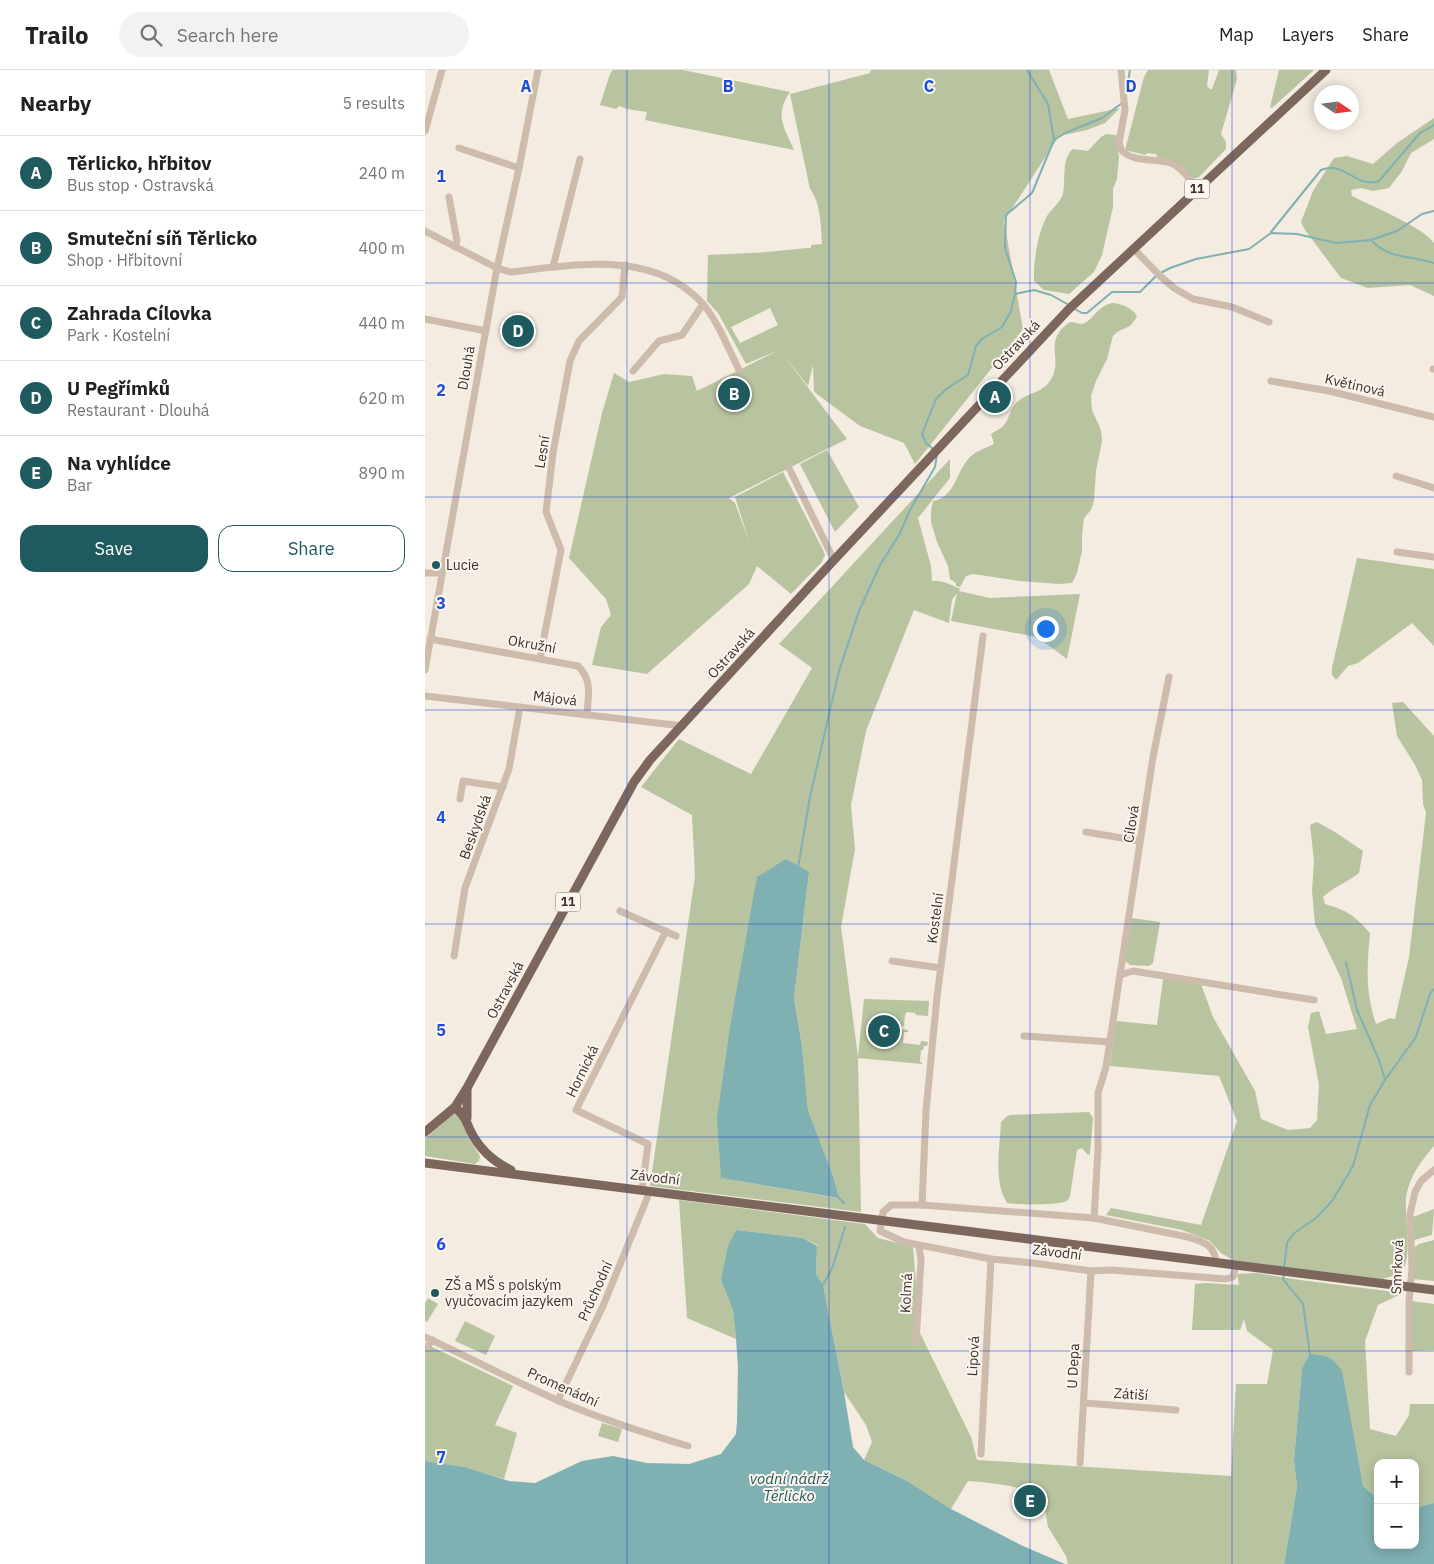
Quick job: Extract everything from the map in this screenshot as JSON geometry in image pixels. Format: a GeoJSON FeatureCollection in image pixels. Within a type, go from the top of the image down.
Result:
{"type":"FeatureCollection","features":[{"type":"Feature","properties":{"kind":"main road","name":"Ostravská"},"geometry":{"type":"LineString","coordinates":[[425,1132],[455,1107],[467,1088],[634,782],[651,760],[834,560],[1069,309],[1326,70]]}},
{"type":"Feature","properties":{"kind":"main road"},"geometry":{"type":"LineString","coordinates":[[467,1088],[467,1121]]}},
{"type":"Feature","properties":{"kind":"main road"},"geometry":{"type":"LineString","coordinates":[[455,1107],[462,1113],[485,1154],[496,1163],[518,1174]]}},
{"type":"Feature","properties":{"kind":"main road"},"geometry":{"type":"LineString","coordinates":[[473,1168],[482,1165],[485,1154]]}},
{"type":"Feature","properties":{"kind":"main road","name":"Závodní"},"geometry":{"type":"LineString","coordinates":[[425,1163],[1434,1290]]}},
{"type":"Feature","properties":{"kind":"street"},"geometry":{"type":"LineString","coordinates":[[425,131],[442,70]]}},
{"type":"Feature","properties":{"kind":"street","name":"Dlouhá"},"geometry":{"type":"LineString","coordinates":[[425,670],[485,331],[538,70]]}},
{"type":"Feature","properties":{"kind":"street"},"geometry":{"type":"LineString","coordinates":[[1121,70],[1124,119],[1119,142],[1122,151],[1130,156],[1175,165],[1197,188]]}},
{"type":"Feature","properties":{"kind":"street"},"geometry":{"type":"LineString","coordinates":[[459,148],[519,168]]}},
{"type":"Feature","properties":{"kind":"street"},"geometry":{"type":"LineString","coordinates":[[553,267],[580,159]]}},
{"type":"Feature","properties":{"kind":"street"},"geometry":{"type":"LineString","coordinates":[[449,198],[457,241],[455,247]]}},
{"type":"Feature","properties":{"kind":"street"},"geometry":{"type":"LineString","coordinates":[[425,232],[497,268],[510,272],[611,263],[650,270],[673,279],[685,287],[703,304],[718,328],[739,370]]}},
{"type":"Feature","properties":{"kind":"street"},"geometry":{"type":"LineString","coordinates":[[1133,248],[1174,288],[1193,299],[1232,307],[1269,322]]}},
{"type":"Feature","properties":{"kind":"street","name":"Lesní"},"geometry":{"type":"LineString","coordinates":[[539,658],[561,550],[546,512],[553,453],[570,361],[579,341],[622,297],[625,265]]}},
{"type":"Feature","properties":{"kind":"street"},"geometry":{"type":"LineString","coordinates":[[633,371],[659,341],[682,335],[703,304]]}},
{"type":"Feature","properties":{"kind":"street"},"geometry":{"type":"LineString","coordinates":[[425,319],[485,331]]}},
{"type":"Feature","properties":{"kind":"street","name":"Květinová"},"geometry":{"type":"LineString","coordinates":[[1271,381],[1329,391],[1434,416]]}},
{"type":"Feature","properties":{"kind":"street"},"geometry":{"type":"LineString","coordinates":[[789,468],[834,560]]}},
{"type":"Feature","properties":{"kind":"street"},"geometry":{"type":"LineString","coordinates":[[1396,476],[1434,488]]}},
{"type":"Feature","properties":{"kind":"street"},"geometry":{"type":"LineString","coordinates":[[1397,552],[1434,557]]}},
{"type":"Feature","properties":{"kind":"street"},"geometry":{"type":"LineString","coordinates":[[425,573],[441,573]]}},
{"type":"Feature","properties":{"kind":"street","name":"Kostelní"},"geometry":{"type":"LineString","coordinates":[[922,1205],[926,1111],[941,968],[983,636]]}},
{"type":"Feature","properties":{"kind":"street","name":"Okružní"},"geometry":{"type":"LineString","coordinates":[[430,639],[578,666],[585,673],[589,687],[587,715]]}},
{"type":"Feature","properties":{"kind":"street","name":"Cílová"},"geometry":{"type":"LineString","coordinates":[[1094,1218],[1098,1150],[1098,1093],[1106,1067],[1153,757],[1169,678]]}},
{"type":"Feature","properties":{"kind":"street","name":"Májová"},"geometry":{"type":"LineString","coordinates":[[425,696],[683,726]]}},
{"type":"Feature","properties":{"kind":"street","name":"Beskydská"},"geometry":{"type":"LineString","coordinates":[[454,956],[465,888],[509,769],[520,707]]}},
{"type":"Feature","properties":{"kind":"street"},"geometry":{"type":"LineString","coordinates":[[460,799],[463,780],[503,787]]}},
{"type":"Feature","properties":{"kind":"street"},"geometry":{"type":"LineString","coordinates":[[1086,832],[1140,841]]}},
{"type":"Feature","properties":{"kind":"street"},"geometry":{"type":"LineString","coordinates":[[620,911],[676,936]]}},
{"type":"Feature","properties":{"kind":"street","name":"Hornická"},"geometry":{"type":"LineString","coordinates":[[646,1190],[648,1144],[576,1110],[665,931]]}},
{"type":"Feature","properties":{"kind":"street"},"geometry":{"type":"LineString","coordinates":[[892,961],[941,968]]}},
{"type":"Feature","properties":{"kind":"street"},"geometry":{"type":"LineString","coordinates":[[1120,975],[1133,971],[1314,1000]]}},
{"type":"Feature","properties":{"kind":"street"},"geometry":{"type":"LineString","coordinates":[[1024,1036],[1110,1042]]}},
{"type":"Feature","properties":{"kind":"street","name":"Smrková"},"geometry":{"type":"LineString","coordinates":[[1409,1372],[1409,1287],[1412,1268],[1410,1214],[1413,1200],[1421,1181],[1434,1170]]}},
{"type":"Feature","properties":{"kind":"street","name":"Průchodní"},"geometry":{"type":"LineString","coordinates":[[558,1400],[610,1289],[646,1190]]}},
{"type":"Feature","properties":{"kind":"street"},"geometry":{"type":"LineString","coordinates":[[881,1220],[883,1212],[891,1206],[922,1205],[1094,1218],[1202,1241],[1216,1253],[1216,1263]]}},
{"type":"Feature","properties":{"kind":"street","name":"Závodní"},"geometry":{"type":"LineString","coordinates":[[881,1220],[880,1231],[904,1242],[991,1259],[1091,1271],[1111,1270],[1226,1279],[1233,1277],[1236,1265]]}},
{"type":"Feature","properties":{"kind":"street","name":"Kolmá"},"geometry":{"type":"LineString","coordinates":[[916,1342],[921,1260],[919,1246]]}},
{"type":"Feature","properties":{"kind":"street","name":"Lipová"},"geometry":{"type":"LineString","coordinates":[[981,1454],[991,1259]]}},
{"type":"Feature","properties":{"kind":"street","name":"U Depa"},"geometry":{"type":"LineString","coordinates":[[1080,1463],[1091,1271]]}},
{"type":"Feature","properties":{"kind":"street","name":"Promenádní"},"geometry":{"type":"LineString","coordinates":[[425,1351],[429,1338],[558,1400],[634,1430],[688,1446]]}},
{"type":"Feature","properties":{"kind":"street","name":"Zátiší"},"geometry":{"type":"LineString","coordinates":[[1084,1403],[1176,1410]]}},
{"type":"Feature","properties":{"kind":"green space"},"geometry":{"type":"Polygon","coordinates":[[[613,70],[683,70],[790,92],[782,108],[782,121],[794,150],[645,120],[647,112],[619,106],[616,109],[600,105],[613,70]]]}},
{"type":"Feature","properties":{"kind":"green space"},"geometry":{"type":"Polygon","coordinates":[[[871,70],[1049,70],[1068,119],[1120,108],[1105,123],[1087,130],[1059,136],[1004,221],[1023,329],[915,464],[904,443],[860,426],[814,392],[813,365],[808,386],[781,352],[847,439],[729,498],[735,503],[750,544],[735,497],[783,472],[824,552],[825,555],[821,563],[791,594],[757,566],[749,584],[647,674],[592,665],[601,627],[611,615],[606,599],[569,558],[602,413],[614,373],[629,382],[664,374],[692,376],[697,391],[779,350],[746,364],[718,313],[707,301],[708,255],[811,248],[811,245],[822,244],[818,208],[810,189],[790,94],[870,73],[871,70]],[[770,308],[731,327],[740,343],[778,325],[770,308]]]}},
{"type":"Feature","properties":{"kind":"green space"},"geometry":{"type":"Polygon","coordinates":[[[1148,70],[1209,70],[1207,86],[1212,89],[1219,70],[1236,70],[1237,79],[1221,134],[1226,142],[1226,149],[1199,177],[1193,179],[1158,158],[1156,154],[1147,153],[1145,155],[1125,150],[1144,77],[1148,70]]]}},
{"type":"Feature","properties":{"kind":"green space"},"geometry":{"type":"Polygon","coordinates":[[[1279,70],[1314,70],[1272,108],[1270,107],[1279,70]]]}},
{"type":"Feature","properties":{"kind":"green space"},"geometry":{"type":"Polygon","coordinates":[[[1434,118],[1434,139],[1411,153],[1402,171],[1389,188],[1373,191],[1361,188],[1351,190],[1352,196],[1419,230],[1434,243],[1434,296],[1410,285],[1368,288],[1341,278],[1301,222],[1313,191],[1334,158],[1347,156],[1373,164],[1397,143],[1434,118]]]}},
{"type":"Feature","properties":{"kind":"green space"},"geometry":{"type":"Polygon","coordinates":[[[1106,134],[1116,135],[1119,156],[1117,179],[1113,189],[1113,207],[1102,255],[1094,272],[1069,294],[1044,290],[1034,281],[1037,247],[1047,216],[1063,194],[1067,158],[1073,149],[1088,151],[1106,134]]]}},
{"type":"Feature","properties":{"kind":"green space"},"geometry":{"type":"Polygon","coordinates":[[[1112,303],[1127,307],[1137,317],[1130,326],[1113,336],[1107,359],[1091,396],[1092,410],[1101,430],[1102,441],[1096,471],[1094,501],[1091,510],[1084,518],[1082,551],[1077,573],[1072,583],[1020,581],[973,574],[966,576],[960,587],[956,586],[956,583],[950,579],[948,566],[937,542],[931,522],[933,501],[946,495],[970,457],[994,444],[991,434],[1004,425],[1017,402],[1039,391],[1050,381],[1054,373],[1055,343],[1061,329],[1070,322],[1086,323],[1102,307],[1112,303]]]}},
{"type":"Feature","properties":{"kind":"green space"},"geometry":{"type":"Polygon","coordinates":[[[827,450],[859,507],[835,532],[800,464],[827,450]]]}},
{"type":"Feature","properties":{"kind":"green space"},"geometry":{"type":"Polygon","coordinates":[[[950,459],[950,478],[918,518],[931,566],[932,581],[950,584],[960,589],[959,591],[990,598],[1080,594],[1067,659],[1037,637],[951,621],[957,593],[952,600],[949,623],[914,610],[866,731],[851,805],[855,849],[841,927],[858,1057],[864,999],[929,1001],[928,1016],[907,1012],[904,1026],[902,1026],[902,1029],[908,1030],[908,1032],[904,1032],[903,1043],[920,1045],[921,1041],[928,1042],[927,1046],[924,1046],[923,1050],[921,1050],[920,1062],[922,1064],[858,1058],[861,1212],[650,1186],[695,876],[692,815],[641,787],[679,739],[751,774],[812,668],[779,644],[950,459]],[[809,872],[721,1158],[722,1178],[838,1198],[832,1173],[808,1110],[802,1046],[794,998],[809,872]]]}},
{"type":"Feature","properties":{"kind":"green space"},"geometry":{"type":"Polygon","coordinates":[[[1357,558],[1434,569],[1434,646],[1412,623],[1358,663],[1348,666],[1336,680],[1332,675],[1332,668],[1357,558]]]}},
{"type":"Feature","properties":{"kind":"green space"},"geometry":{"type":"Polygon","coordinates":[[[1403,702],[1434,736],[1434,1146],[1416,1170],[1406,1197],[1408,1249],[1404,1268],[1398,1274],[1382,1279],[1233,1260],[1221,1253],[1210,1241],[1182,1230],[1106,1215],[1111,1208],[1201,1225],[1237,1121],[1219,1076],[1110,1066],[1116,1021],[1157,1025],[1163,979],[1201,984],[1213,1017],[1255,1091],[1261,1119],[1288,1130],[1310,1128],[1317,1120],[1319,1085],[1308,1027],[1311,1013],[1319,1011],[1326,1034],[1357,1029],[1341,978],[1315,924],[1312,891],[1314,861],[1310,825],[1317,822],[1363,851],[1359,873],[1323,897],[1325,904],[1350,914],[1370,933],[1368,990],[1372,1012],[1376,1024],[1390,1018],[1395,1019],[1409,957],[1426,813],[1423,804],[1422,780],[1397,736],[1392,703],[1403,702]]]}},
{"type":"Feature","properties":{"kind":"green space"},"geometry":{"type":"Polygon","coordinates":[[[1131,918],[1160,922],[1153,963],[1149,966],[1130,965],[1125,961],[1131,918]]]}},
{"type":"Feature","properties":{"kind":"green space"},"geometry":{"type":"Polygon","coordinates":[[[1089,1112],[1093,1118],[1090,1154],[1088,1155],[1082,1148],[1077,1150],[1068,1200],[1045,1204],[1007,1203],[1000,1185],[999,1174],[1001,1122],[1010,1115],[1089,1112]]]}},
{"type":"Feature","properties":{"kind":"green space"},"geometry":{"type":"Polygon","coordinates":[[[454,1113],[459,1114],[468,1137],[480,1156],[479,1161],[475,1164],[425,1156],[425,1139],[454,1113]]]}},
{"type":"Feature","properties":{"kind":"green space"},"geometry":{"type":"Polygon","coordinates":[[[679,1200],[865,1224],[878,1238],[913,1247],[920,1333],[971,1437],[977,1460],[1231,1476],[1236,1384],[1267,1384],[1273,1350],[1247,1331],[1244,1319],[1240,1330],[1192,1330],[1195,1284],[1239,1285],[1237,1274],[1256,1273],[1403,1293],[1378,1305],[1365,1341],[1370,1429],[1396,1436],[1409,1415],[1410,1404],[1434,1404],[1434,1503],[1419,1507],[1419,1459],[1374,1459],[1374,1496],[1363,1486],[1359,1470],[1310,1354],[1302,1368],[1294,1460],[1297,1487],[1284,1564],[1068,1564],[1066,1556],[1048,1527],[1045,1509],[1038,1494],[1012,1486],[968,1481],[951,1509],[907,1481],[864,1460],[872,1442],[866,1425],[844,1392],[823,1285],[816,1274],[817,1245],[803,1238],[736,1230],[721,1280],[733,1310],[736,1339],[687,1318],[679,1200]]]}},
{"type":"Feature","properties":{"kind":"green space"},"geometry":{"type":"Polygon","coordinates":[[[1434,1209],[1432,1235],[1414,1240],[1413,1217],[1434,1209]]]}},
{"type":"Feature","properties":{"kind":"green space"},"geometry":{"type":"Polygon","coordinates":[[[1434,1240],[1434,1281],[1413,1279],[1414,1248],[1419,1244],[1434,1240]]]}},
{"type":"Feature","properties":{"kind":"green space"},"geometry":{"type":"Polygon","coordinates":[[[428,1298],[438,1304],[427,1322],[425,1321],[425,1303],[428,1298]]]}},
{"type":"Feature","properties":{"kind":"green space"},"geometry":{"type":"Polygon","coordinates":[[[1411,1301],[1434,1304],[1434,1350],[1412,1351],[1411,1301]]]}},
{"type":"Feature","properties":{"kind":"green space"},"geometry":{"type":"Polygon","coordinates":[[[465,1321],[495,1336],[486,1355],[455,1341],[465,1321]]]}},
{"type":"Feature","properties":{"kind":"green space"},"geometry":{"type":"Polygon","coordinates":[[[430,1346],[513,1386],[495,1425],[517,1433],[504,1479],[465,1467],[425,1461],[425,1356],[430,1346]]]}},
{"type":"Feature","properties":{"kind":"green space"},"geometry":{"type":"Polygon","coordinates":[[[602,1423],[622,1429],[618,1442],[598,1436],[602,1423]]]}},
{"type":"Feature","properties":{"kind":"water"},"geometry":{"type":"Polygon","coordinates":[[[786,859],[809,872],[794,998],[802,1046],[808,1110],[832,1173],[839,1198],[721,1178],[717,1118],[731,1021],[757,877],[786,859]]]}},
{"type":"Feature","properties":{"kind":"water","name":"vodní nádrž Těrlicko"},"geometry":{"type":"Polygon","coordinates":[[[736,1230],[803,1238],[817,1246],[816,1274],[823,1285],[853,1447],[864,1460],[907,1481],[951,1509],[1023,1546],[1065,1564],[425,1564],[425,1461],[465,1467],[509,1481],[535,1483],[582,1461],[613,1456],[647,1463],[689,1464],[721,1454],[736,1434],[737,1422],[738,1367],[733,1310],[721,1280],[728,1246],[736,1230]]]}},
{"type":"Feature","properties":{"kind":"water"},"geometry":{"type":"Polygon","coordinates":[[[1310,1354],[1329,1358],[1342,1371],[1363,1486],[1374,1496],[1374,1549],[1419,1549],[1419,1507],[1434,1503],[1434,1564],[1284,1564],[1297,1487],[1294,1460],[1302,1368],[1310,1354]]]}},
{"type":"Feature","properties":{"kind":"waterway"},"geometry":{"type":"LineString","coordinates":[[933,449],[926,443],[922,434],[936,399],[946,389],[968,375],[976,346],[982,339],[1002,327],[1011,311],[1016,282],[1005,248],[1006,215],[1032,193],[1054,140],[1048,104],[1027,70]]}},
{"type":"Feature","properties":{"kind":"waterway"},"geometry":{"type":"LineString","coordinates":[[1126,92],[1130,70]]}},
{"type":"Feature","properties":{"kind":"waterway"},"geometry":{"type":"LineString","coordinates":[[1054,140],[1067,132],[1102,118],[1122,103]]}},
{"type":"Feature","properties":{"kind":"waterway"},"geometry":{"type":"LineString","coordinates":[[1271,232],[1321,170],[1337,169],[1363,181],[1379,181],[1420,133],[1434,125]]}},
{"type":"Feature","properties":{"kind":"waterway"},"geometry":{"type":"LineString","coordinates":[[1075,309],[1082,313],[1087,313],[1112,292],[1140,292],[1157,275],[1170,268],[1196,259],[1249,249],[1271,233],[1297,234],[1336,243],[1371,240],[1397,231],[1422,214],[1434,211]]}},
{"type":"Feature","properties":{"kind":"waterway"},"geometry":{"type":"LineString","coordinates":[[1371,240],[1385,251],[1393,254],[1434,263]]}},
{"type":"Feature","properties":{"kind":"waterway"},"geometry":{"type":"LineString","coordinates":[[1015,294],[1034,290],[1051,295],[1069,305]]}},
{"type":"Feature","properties":{"kind":"waterway"},"geometry":{"type":"LineString","coordinates":[[798,868],[810,797],[839,671],[859,611],[880,565],[899,535],[910,510],[935,467],[937,454]]}},
{"type":"Feature","properties":{"kind":"waterway"},"geometry":{"type":"LineString","coordinates":[[1346,962],[1357,1010],[1379,1060],[1385,1080]]}},
{"type":"Feature","properties":{"kind":"waterway"},"geometry":{"type":"LineString","coordinates":[[1284,1268],[1287,1243],[1293,1234],[1316,1218],[1332,1201],[1353,1166],[1370,1105],[1385,1080],[1416,1037],[1430,994],[1434,989]]}},
{"type":"Feature","properties":{"kind":"waterway"},"geometry":{"type":"LineString","coordinates":[[838,1197],[844,1203]]}},
{"type":"Feature","properties":{"kind":"waterway"},"geometry":{"type":"LineString","coordinates":[[822,1287],[833,1266],[845,1227]]}},
{"type":"Feature","properties":{"kind":"waterway"},"geometry":{"type":"LineString","coordinates":[[1284,1275],[1283,1279],[1303,1304],[1310,1355]]}},
{"type":"Feature","properties":{"kind":"place","name":"U Pegřímků"},"geometry":{"type":"Point","coordinates":[518,331]}},
{"type":"Feature","properties":{"kind":"place","name":"Smuteční síň Těrlicko"},"geometry":{"type":"Point","coordinates":[734,394]}},
{"type":"Feature","properties":{"kind":"place","name":"Těrlicko, hřbitov"},"geometry":{"type":"Point","coordinates":[995,397]}},
{"type":"Feature","properties":{"kind":"place","name":"Lucie"},"geometry":{"type":"Point","coordinates":[436,565]}},
{"type":"Feature","properties":{"kind":"place","name":"Zahrada Cílovka"},"geometry":{"type":"Point","coordinates":[884,1031]}},
{"type":"Feature","properties":{"kind":"place","name":"ZŠ a MŠ s polským vyučovacím jazykem"},"geometry":{"type":"Point","coordinates":[435,1293]}},
{"type":"Feature","properties":{"kind":"place","name":"Na vyhlídce"},"geometry":{"type":"Point","coordinates":[1030,1501]}}]}
